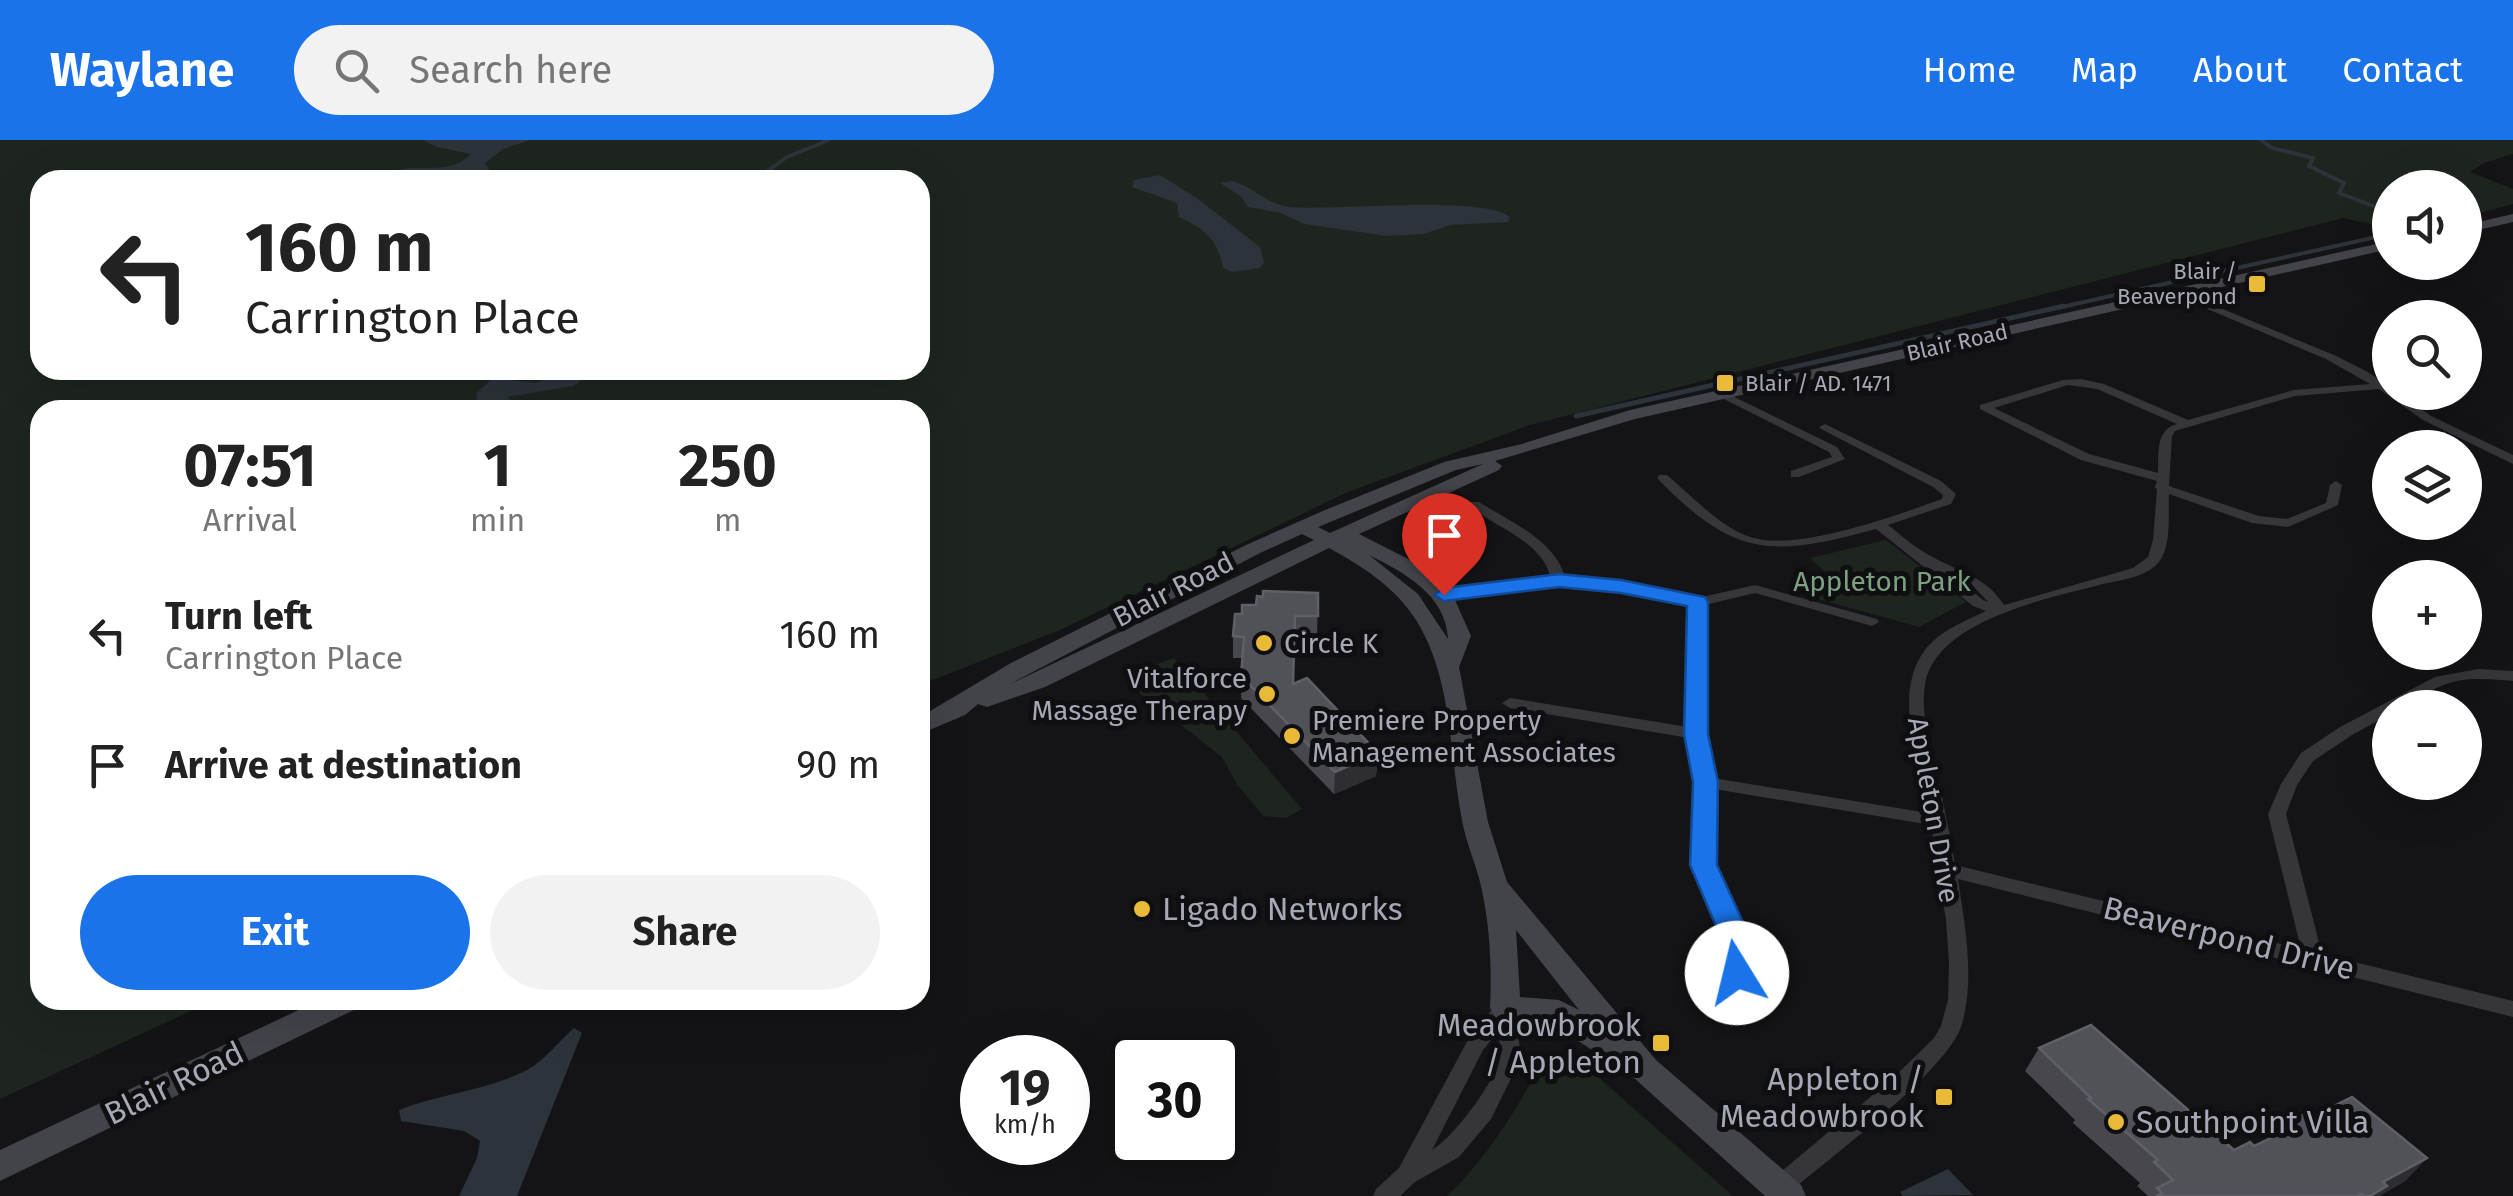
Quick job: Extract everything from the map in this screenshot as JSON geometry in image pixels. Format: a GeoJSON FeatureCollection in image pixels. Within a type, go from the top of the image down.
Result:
{"type":"FeatureCollection","features":[{"type":"Feature","properties":{"kind":"main road"},"geometry":{"type":"LineString","coordinates":[[2482,224],[2513,218]]}},
{"type":"Feature","properties":{"kind":"main road","name":"Blair Road"},"geometry":{"type":"LineString","coordinates":[[944,715],[1018,668],[1253,548],[1450,466],[1527,448],[1630,415],[2372,249]]}},
{"type":"Feature","properties":{"kind":"main road","name":"Blair Road"},"geometry":{"type":"LineString","coordinates":[[930,721],[1037,682],[1527,448]]}},
{"type":"Feature","properties":{"kind":"main road"},"geometry":{"type":"LineString","coordinates":[[1388,513],[1378,533],[1412,600],[1436,635],[1448,666],[1476,826],[1494,883],[1507,963],[1506,1008],[1559,1012],[1645,1069],[1783,1192]]}},
{"type":"Feature","properties":{"kind":"main road"},"geometry":{"type":"LineString","coordinates":[[1311,524],[1444,595],[1460,636],[1448,666]]}},
{"type":"Feature","properties":{"kind":"main road"},"geometry":{"type":"LineString","coordinates":[[1280,564],[1333,559],[1396,571]]}},
{"type":"Feature","properties":{"kind":"main road"},"geometry":{"type":"LineString","coordinates":[[1494,883],[1645,1069]]}},
{"type":"Feature","properties":{"kind":"main road","name":"Blair Road"},"geometry":{"type":"LineString","coordinates":[[0,1166],[327,1010]]}},
{"type":"Feature","properties":{"kind":"street"},"geometry":{"type":"LineString","coordinates":[[2177,293],[2330,357],[2372,381]]}},
{"type":"Feature","properties":{"kind":"street"},"geometry":{"type":"LineString","coordinates":[[2336,485],[2332,505],[2288,523],[2256,520],[2162,482],[2085,457],[1984,407],[2066,382],[2081,382],[2183,422],[2320,388],[2372,386]]}},
{"type":"Feature","properties":{"kind":"street"},"geometry":{"type":"LineString","coordinates":[[1722,394],[1833,450],[1840,458],[1795,474]]}},
{"type":"Feature","properties":{"kind":"street"},"geometry":{"type":"LineString","coordinates":[[2415,410],[2513,460]]}},
{"type":"Feature","properties":{"kind":"street","name":"Appleton Drive"},"geometry":{"type":"LineString","coordinates":[[1783,1192],[1928,1058],[1951,1030],[1958,999],[1960,951],[1916,712],[1916,683],[1926,656],[1946,635],[1971,620],[2138,572],[2154,559],[2160,540],[2166,436],[2183,422]]}},
{"type":"Feature","properties":{"kind":"street"},"geometry":{"type":"LineString","coordinates":[[1664,478],[1724,528],[1748,541],[1788,545],[1878,524],[1946,501],[1950,494],[1826,427]]}},
{"type":"Feature","properties":{"kind":"street"},"geometry":{"type":"LineString","coordinates":[[1475,505],[1543,551],[1558,570],[1559,580]]}},
{"type":"Feature","properties":{"kind":"street"},"geometry":{"type":"LineString","coordinates":[[1878,524],[1925,558],[1955,571],[1996,599],[2000,612]]}},
{"type":"Feature","properties":{"kind":"street"},"geometry":{"type":"LineString","coordinates":[[1444,595],[1559,580],[1621,586],[1698,602],[1755,589],[1872,622]]}},
{"type":"Feature","properties":{"kind":"street"},"geometry":{"type":"LineString","coordinates":[[1698,602],[1696,734],[1706,782],[1703,865],[1734,933],[1737,973]]}},
{"type":"Feature","properties":{"kind":"street"},"geometry":{"type":"LineString","coordinates":[[2312,958],[2277,814],[2289,784],[2307,757],[2346,730],[2440,680],[2478,674],[2513,676]]}},
{"type":"Feature","properties":{"kind":"street"},"geometry":{"type":"LineString","coordinates":[[1510,704],[1696,734]]}},
{"type":"Feature","properties":{"kind":"street"},"geometry":{"type":"LineString","coordinates":[[1706,782],[1936,820]]}},
{"type":"Feature","properties":{"kind":"street","name":"Beaverpond Drive"},"geometry":{"type":"LineString","coordinates":[[1944,870],[2513,1009]]}},
{"type":"Feature","properties":{"kind":"street"},"geometry":{"type":"LineString","coordinates":[[1407,1175],[1426,1132],[1476,1044],[1506,1008]]}},
{"type":"Feature","properties":{"kind":"street"},"geometry":{"type":"LineString","coordinates":[[1384,1196],[1407,1175],[1451,1150],[1483,1112],[1511,1058],[1506,1008]]}},
{"type":"Feature","properties":{"kind":"green space"},"geometry":{"type":"Polygon","coordinates":[[[0,140],[2513,140],[2513,154],[2473,170],[2372,170],[2372,224],[2343,218],[1530,425],[1348,492],[1060,630],[930,681],[930,400],[30,400],[30,1010],[193,1010],[0,1099],[0,140]]]}},
{"type":"Feature","properties":{"kind":"green space"},"geometry":{"type":"Polygon","coordinates":[[[2482,177],[2513,189],[2513,204],[2482,212],[2482,177]]]}},
{"type":"Feature","properties":{"kind":"green space","name":"Appleton Park"},"geometry":{"type":"Polygon","coordinates":[[[1886,540],[1966,602],[1919,627],[1803,595],[1832,588],[1832,578],[1810,558],[1886,540]]]}},
{"type":"Feature","properties":{"kind":"green space"},"geometry":{"type":"Polygon","coordinates":[[[1174,658],[1302,809],[1286,818],[1263,816],[1236,783],[1222,757],[1127,683],[1137,671],[1174,658]]]}},
{"type":"Feature","properties":{"kind":"green space"},"geometry":{"type":"Polygon","coordinates":[[[1547,1055],[1589,1069],[1733,1196],[1447,1196],[1490,1147],[1547,1055]]]}},
{"type":"Feature","properties":{"kind":"shaded area"},"geometry":{"type":"Polygon","coordinates":[[[423,140],[530,140],[503,149],[485,163],[489,170],[398,170],[454,165],[471,154],[423,140]]]}},
{"type":"Feature","properties":{"kind":"shaded area"},"geometry":{"type":"Polygon","coordinates":[[[1160,175],[1260,247],[1264,262],[1260,268],[1232,272],[1223,268],[1214,242],[1179,217],[1177,203],[1132,187],[1134,180],[1160,175]]]}},
{"type":"Feature","properties":{"kind":"shaded area"},"geometry":{"type":"Polygon","coordinates":[[[1232,181],[1289,207],[1440,205],[1495,210],[1510,217],[1508,222],[1451,225],[1423,234],[1387,236],[1304,224],[1281,213],[1248,207],[1242,197],[1220,183],[1232,181]]]}},
{"type":"Feature","properties":{"kind":"shaded area"},"geometry":{"type":"Polygon","coordinates":[[[491,380],[582,380],[573,386],[508,397],[510,400],[477,400],[476,393],[491,380]]]}},
{"type":"Feature","properties":{"kind":"shaded area"},"geometry":{"type":"Polygon","coordinates":[[[574,1028],[582,1033],[517,1196],[459,1196],[477,1158],[480,1141],[464,1131],[401,1121],[399,1110],[496,1083],[527,1070],[574,1028]]]}},
{"type":"Feature","properties":{"kind":"shaded area"},"geometry":{"type":"Polygon","coordinates":[[[1948,1169],[1973,1195],[1903,1196],[1900,1192],[1948,1169]]]}},
{"type":"Feature","properties":{"kind":"building"},"geometry":{"type":"Polygon","coordinates":[[[1263,591],[1318,593],[1318,616],[1295,616],[1293,684],[1307,678],[1378,753],[1335,772],[1241,676],[1244,637],[1233,636],[1235,614],[1242,614],[1242,605],[1256,605],[1257,596],[1263,597],[1263,591]]]}},
{"type":"Feature","properties":{"kind":"building"},"geometry":{"type":"Polygon","coordinates":[[[2091,1025],[2234,1150],[2250,1142],[2254,1146],[2287,1130],[2282,1125],[2303,1115],[2308,1119],[2352,1097],[2427,1158],[2383,1182],[2387,1186],[2370,1196],[2156,1196],[2162,1193],[2157,1188],[2173,1180],[2154,1162],[2158,1160],[2088,1099],[2091,1098],[2039,1048],[2091,1025]]]}},
{"type":"Feature","properties":{"kind":"waterway"},"geometry":{"type":"LineString","coordinates":[[769,170],[787,157],[829,140]]}},
{"type":"Feature","properties":{"kind":"waterway"},"geometry":{"type":"LineString","coordinates":[[2261,140],[2272,148],[2313,158],[2309,166],[2344,183],[2339,193],[2372,206]]}},
{"type":"Feature","properties":{"kind":"waterway"},"geometry":{"type":"LineString","coordinates":[[2205,275],[2372,238]]}},
{"type":"Feature","properties":{"kind":"waterway"},"geometry":{"type":"LineString","coordinates":[[2053,309],[2195,277]]}},
{"type":"Feature","properties":{"kind":"waterway"},"geometry":{"type":"LineString","coordinates":[[1576,416],[2064,306]]}},
{"type":"Feature","properties":{"kind":"place","name":"Blair / Beaverpond"},"geometry":{"type":"Point","coordinates":[2257,284]}},
{"type":"Feature","properties":{"kind":"place","name":"Blair / AD. 1471"},"geometry":{"type":"Point","coordinates":[1725,383]}},
{"type":"Feature","properties":{"kind":"place","name":"Circle K"},"geometry":{"type":"Point","coordinates":[1264,643]}},
{"type":"Feature","properties":{"kind":"place","name":"Vitalforce Massage Therapy"},"geometry":{"type":"Point","coordinates":[1267,694]}},
{"type":"Feature","properties":{"kind":"place","name":"Premiere Property Management Associates"},"geometry":{"type":"Point","coordinates":[1292,736]}},
{"type":"Feature","properties":{"kind":"place","name":"Ligado Networks"},"geometry":{"type":"Point","coordinates":[1142,909]}},
{"type":"Feature","properties":{"kind":"place","name":"Meadowbrook / Appleton"},"geometry":{"type":"Point","coordinates":[1661,1043]}},
{"type":"Feature","properties":{"kind":"place","name":"Appleton / Meadowbrook"},"geometry":{"type":"Point","coordinates":[1944,1097]}},
{"type":"Feature","properties":{"kind":"place","name":"Southpoint Villa"},"geometry":{"type":"Point","coordinates":[2116,1122]}},
{"type":"Feature","properties":{"kind":"route"},"geometry":{"type":"LineString","coordinates":[[1444,595],[1486,586],[1559,580],[1621,586],[1698,602],[1696,734],[1706,782],[1703,865],[1734,933],[1737,973]]}}]}
